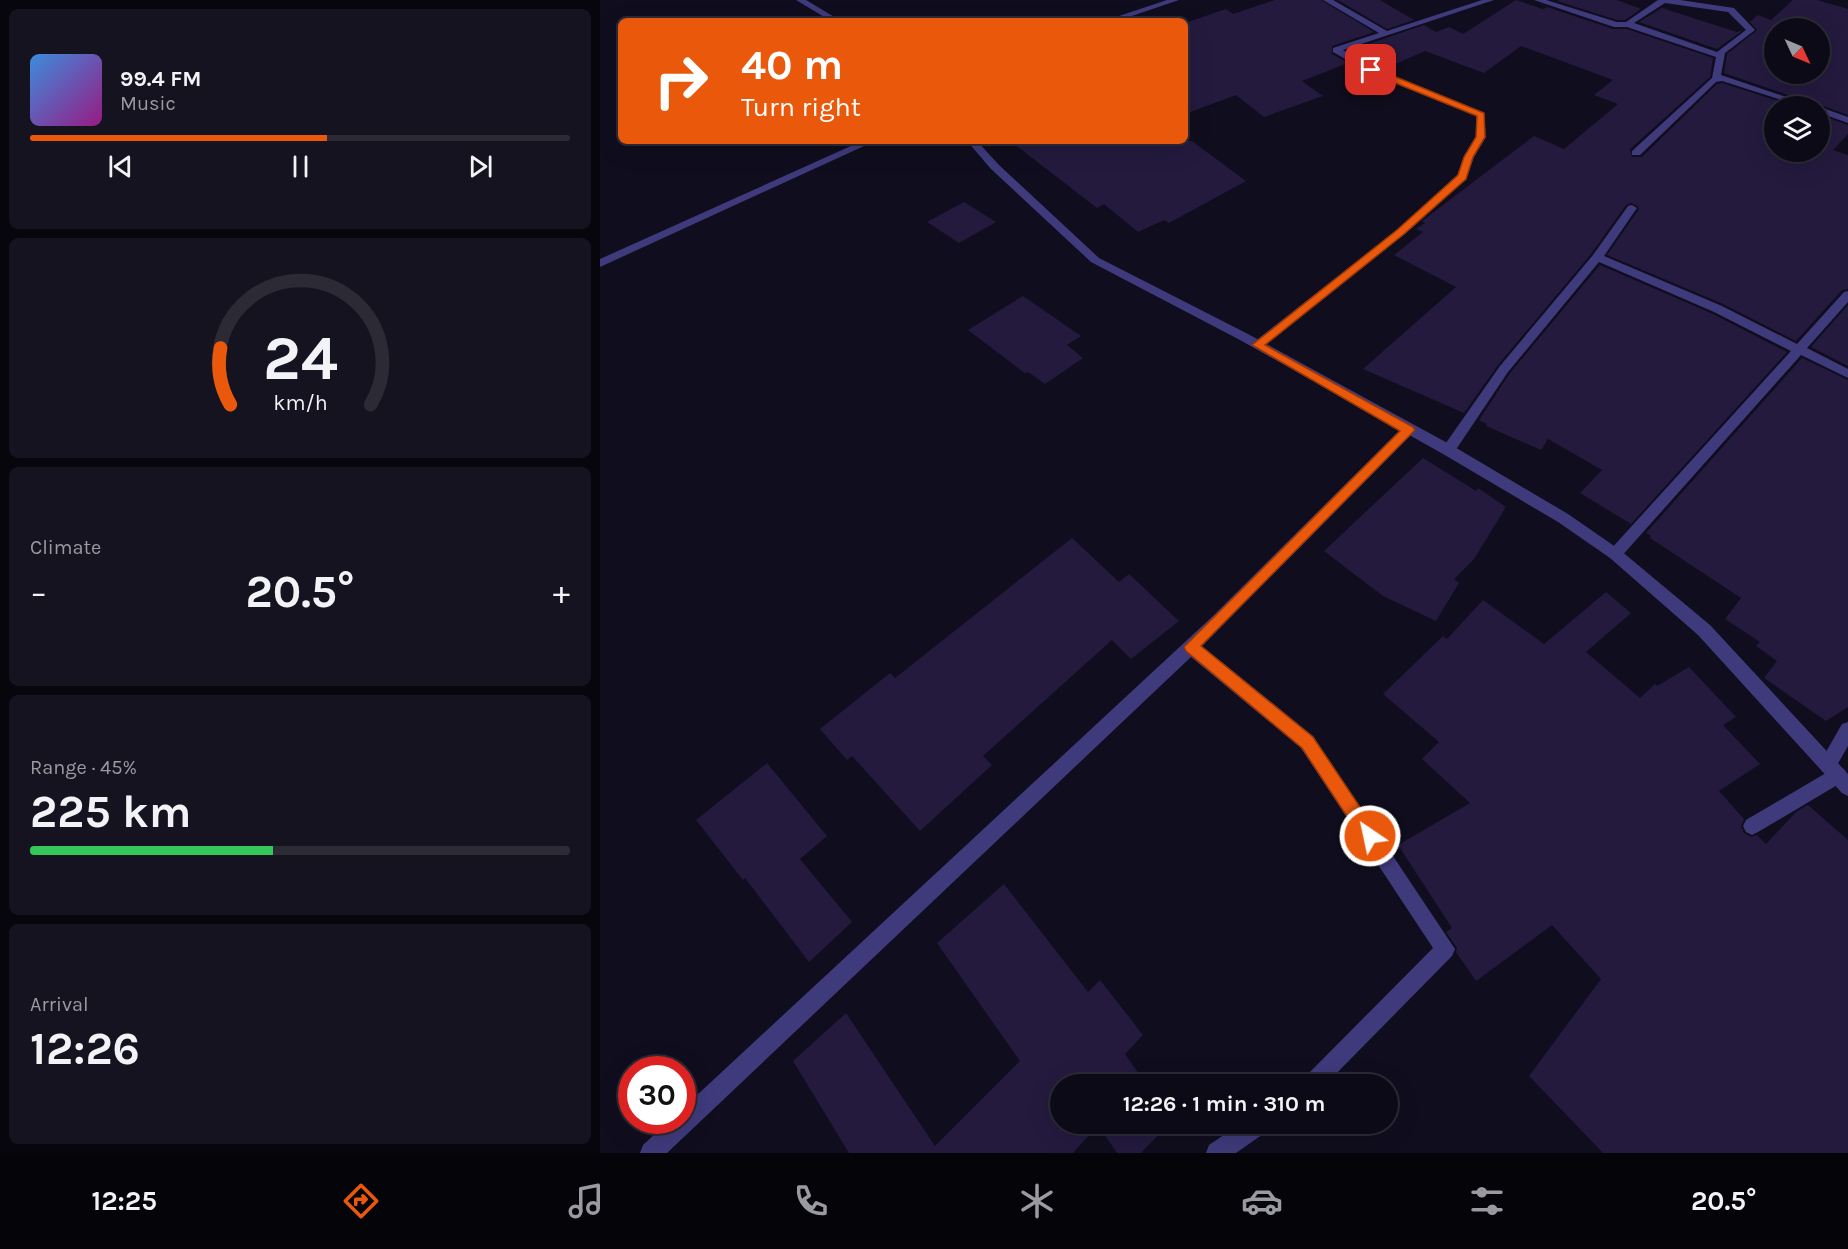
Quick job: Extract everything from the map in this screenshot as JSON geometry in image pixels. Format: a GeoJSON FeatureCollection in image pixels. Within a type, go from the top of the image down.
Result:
{"type":"FeatureCollection","features":[{"type":"Feature","properties":{"kind":"street"},"geometry":{"type":"LineString","coordinates":[[800,0],[832,18]]}},
{"type":"Feature","properties":{"kind":"street"},"geometry":{"type":"LineString","coordinates":[[1117,18],[1174,0]]}},
{"type":"Feature","properties":{"kind":"street"},"geometry":{"type":"LineString","coordinates":[[1327,0],[1386,33]]}},
{"type":"Feature","properties":{"kind":"street"},"geometry":{"type":"LineString","coordinates":[[1258,345],[1401,232],[1462,177],[1469,157],[1480,137],[1481,115],[1371,70],[1336,50],[1490,0]]}},
{"type":"Feature","properties":{"kind":"street"},"geometry":{"type":"LineString","coordinates":[[1538,0],[1617,25],[1628,24],[1720,56]]}},
{"type":"Feature","properties":{"kind":"street"},"geometry":{"type":"LineString","coordinates":[[1628,24],[1663,0],[1731,10],[1752,30],[1721,52],[1716,80]]}},
{"type":"Feature","properties":{"kind":"street"},"geometry":{"type":"LineString","coordinates":[[1636,153],[1713,80],[1722,78],[1777,96]]}},
{"type":"Feature","properties":{"kind":"street"},"geometry":{"type":"LineString","coordinates":[[1830,114],[1848,120]]}},
{"type":"Feature","properties":{"kind":"street"},"geometry":{"type":"LineString","coordinates":[[600,263],[863,144]]}},
{"type":"Feature","properties":{"kind":"street"},"geometry":{"type":"LineString","coordinates":[[975,144],[1010,181],[1095,260],[1258,345],[1408,430],[1448,450],[1563,518],[1615,554],[1704,630],[1838,775]]}},
{"type":"Feature","properties":{"kind":"street"},"geometry":{"type":"LineString","coordinates":[[1448,450],[1504,369],[1597,257],[1632,208]]}},
{"type":"Feature","properties":{"kind":"street"},"geometry":{"type":"LineString","coordinates":[[1597,257],[1718,309],[1848,374]]}},
{"type":"Feature","properties":{"kind":"street"},"geometry":{"type":"LineString","coordinates":[[1615,554],[1848,295]]}},
{"type":"Feature","properties":{"kind":"street"},"geometry":{"type":"LineString","coordinates":[[651,1153],[1191,647],[1408,430]]}},
{"type":"Feature","properties":{"kind":"street"},"geometry":{"type":"LineString","coordinates":[[1191,647],[1307,742],[1445,949],[1322,1074]]}},
{"type":"Feature","properties":{"kind":"street"},"geometry":{"type":"LineString","coordinates":[[1752,826],[1838,775],[1848,730]]}},
{"type":"Feature","properties":{"kind":"street"},"geometry":{"type":"LineString","coordinates":[[1217,1153],[1244,1134]]}},
{"type":"Feature","properties":{"kind":"building"},"geometry":{"type":"Polygon","coordinates":[[[1275,0],[1321,0],[1374,32],[1332,46],[1332,54],[1348,63],[1302,81],[1323,96],[1264,117],[1236,95],[1188,113],[1188,22],[1226,9],[1233,14],[1275,0]]]}},
{"type":"Feature","properties":{"kind":"building"},"geometry":{"type":"Polygon","coordinates":[[[1338,0],[1380,0],[1414,20],[1387,29],[1338,0]]]}},
{"type":"Feature","properties":{"kind":"building"},"geometry":{"type":"Polygon","coordinates":[[[1516,0],[1543,9],[1547,7],[1613,29],[1627,29],[1713,58],[1710,77],[1630,149],[1632,157],[1642,157],[1717,84],[1722,83],[1764,96],[1764,162],[1830,162],[1830,119],[1848,125],[1848,134],[1833,150],[1848,155],[1848,289],[1842,290],[1796,341],[1723,304],[1607,255],[1639,209],[1631,203],[1626,205],[1591,254],[1498,365],[1464,413],[1363,369],[1456,287],[1394,255],[1423,232],[1416,229],[1425,223],[1422,221],[1534,136],[1564,149],[1618,104],[1594,95],[1613,80],[1521,46],[1484,73],[1425,51],[1391,66],[1369,55],[1361,58],[1348,51],[1424,25],[1436,32],[1449,27],[1463,34],[1516,0]]]}},
{"type":"Feature","properties":{"kind":"building"},"geometry":{"type":"Polygon","coordinates":[[[1617,0],[1641,9],[1625,20],[1617,20],[1557,1],[1617,0]]]}},
{"type":"Feature","properties":{"kind":"building"},"geometry":{"type":"Polygon","coordinates":[[[1793,0],[1817,0],[1848,9],[1848,115],[1830,108],[1830,96],[1791,96],[1724,73],[1727,54],[1757,30],[1750,22],[1758,15],[1766,18],[1764,84],[1830,84],[1830,18],[1773,18],[1793,0]]]}},
{"type":"Feature","properties":{"kind":"building"},"geometry":{"type":"Polygon","coordinates":[[[1662,8],[1737,32],[1743,30],[1717,49],[1639,22],[1662,8]]]}},
{"type":"Feature","properties":{"kind":"building"},"geometry":{"type":"Polygon","coordinates":[[[1188,141],[1192,141],[1246,181],[1169,223],[1164,220],[1138,232],[1104,204],[1097,208],[1014,144],[1188,144],[1188,141]]]}},
{"type":"Feature","properties":{"kind":"building"},"geometry":{"type":"Polygon","coordinates":[[[964,202],[996,222],[959,243],[927,222],[964,202]]]}},
{"type":"Feature","properties":{"kind":"building"},"geometry":{"type":"Polygon","coordinates":[[[1600,265],[1713,314],[1787,352],[1631,524],[1580,493],[1602,470],[1548,439],[1541,450],[1486,426],[1487,424],[1479,420],[1510,373],[1600,265]]]}},
{"type":"Feature","properties":{"kind":"building"},"geometry":{"type":"Polygon","coordinates":[[[1023,296],[1081,336],[1067,345],[1083,358],[1045,384],[1028,372],[1025,373],[968,330],[1023,296]]]}},
{"type":"Feature","properties":{"kind":"building"},"geometry":{"type":"Polygon","coordinates":[[[1848,305],[1848,366],[1811,347],[1848,305]]]}},
{"type":"Feature","properties":{"kind":"building"},"geometry":{"type":"Polygon","coordinates":[[[1802,358],[1848,380],[1848,707],[1826,721],[1764,678],[1777,661],[1756,646],[1760,642],[1725,619],[1741,598],[1650,538],[1651,536],[1646,533],[1802,358]]]}},
{"type":"Feature","properties":{"kind":"building"},"geometry":{"type":"Polygon","coordinates":[[[1423,458],[1476,491],[1478,488],[1506,507],[1474,559],[1454,579],[1459,583],[1436,621],[1383,596],[1324,551],[1423,458]]]}},
{"type":"Feature","properties":{"kind":"building"},"geometry":{"type":"Polygon","coordinates":[[[1072,538],[1119,582],[1129,574],[1179,621],[1131,659],[1112,640],[983,756],[992,765],[920,831],[852,756],[847,760],[820,729],[890,673],[895,678],[1072,538]]]}},
{"type":"Feature","properties":{"kind":"building"},"geometry":{"type":"Polygon","coordinates":[[[1606,592],[1631,613],[1586,652],[1640,698],[1655,684],[1657,686],[1689,667],[1736,717],[1723,725],[1760,764],[1719,791],[1744,819],[1741,827],[1744,833],[1751,837],[1757,835],[1766,844],[1796,812],[1808,805],[1848,840],[1848,1153],[1603,1153],[1529,1076],[1601,979],[1552,925],[1476,981],[1456,952],[1457,948],[1446,932],[1452,928],[1398,845],[1470,803],[1422,759],[1439,742],[1383,694],[1443,636],[1447,639],[1483,600],[1544,644],[1606,592]]]}},
{"type":"Feature","properties":{"kind":"building"},"geometry":{"type":"Polygon","coordinates":[[[767,763],[827,836],[800,859],[852,922],[809,962],[745,878],[743,880],[696,820],[767,763]]]}},
{"type":"Feature","properties":{"kind":"building"},"geometry":{"type":"Polygon","coordinates":[[[1004,884],[1088,992],[1100,980],[1143,1035],[1125,1054],[1139,1074],[1050,1074],[1050,1134],[1090,1134],[1073,1153],[849,1153],[793,1061],[846,1013],[935,1146],[1020,1061],[937,943],[1004,884]]]}},
{"type":"Feature","properties":{"kind":"building"},"geometry":{"type":"Polygon","coordinates":[[[1104,1134],[1159,1134],[1141,1153],[1117,1153],[1104,1134]]]}},
{"type":"Feature","properties":{"kind":"route"},"geometry":{"type":"LineString","coordinates":[[1370,836],[1307,742],[1191,647],[1408,430],[1258,345],[1401,232],[1462,177],[1469,157],[1480,137],[1481,115],[1371,70]]}}]}
